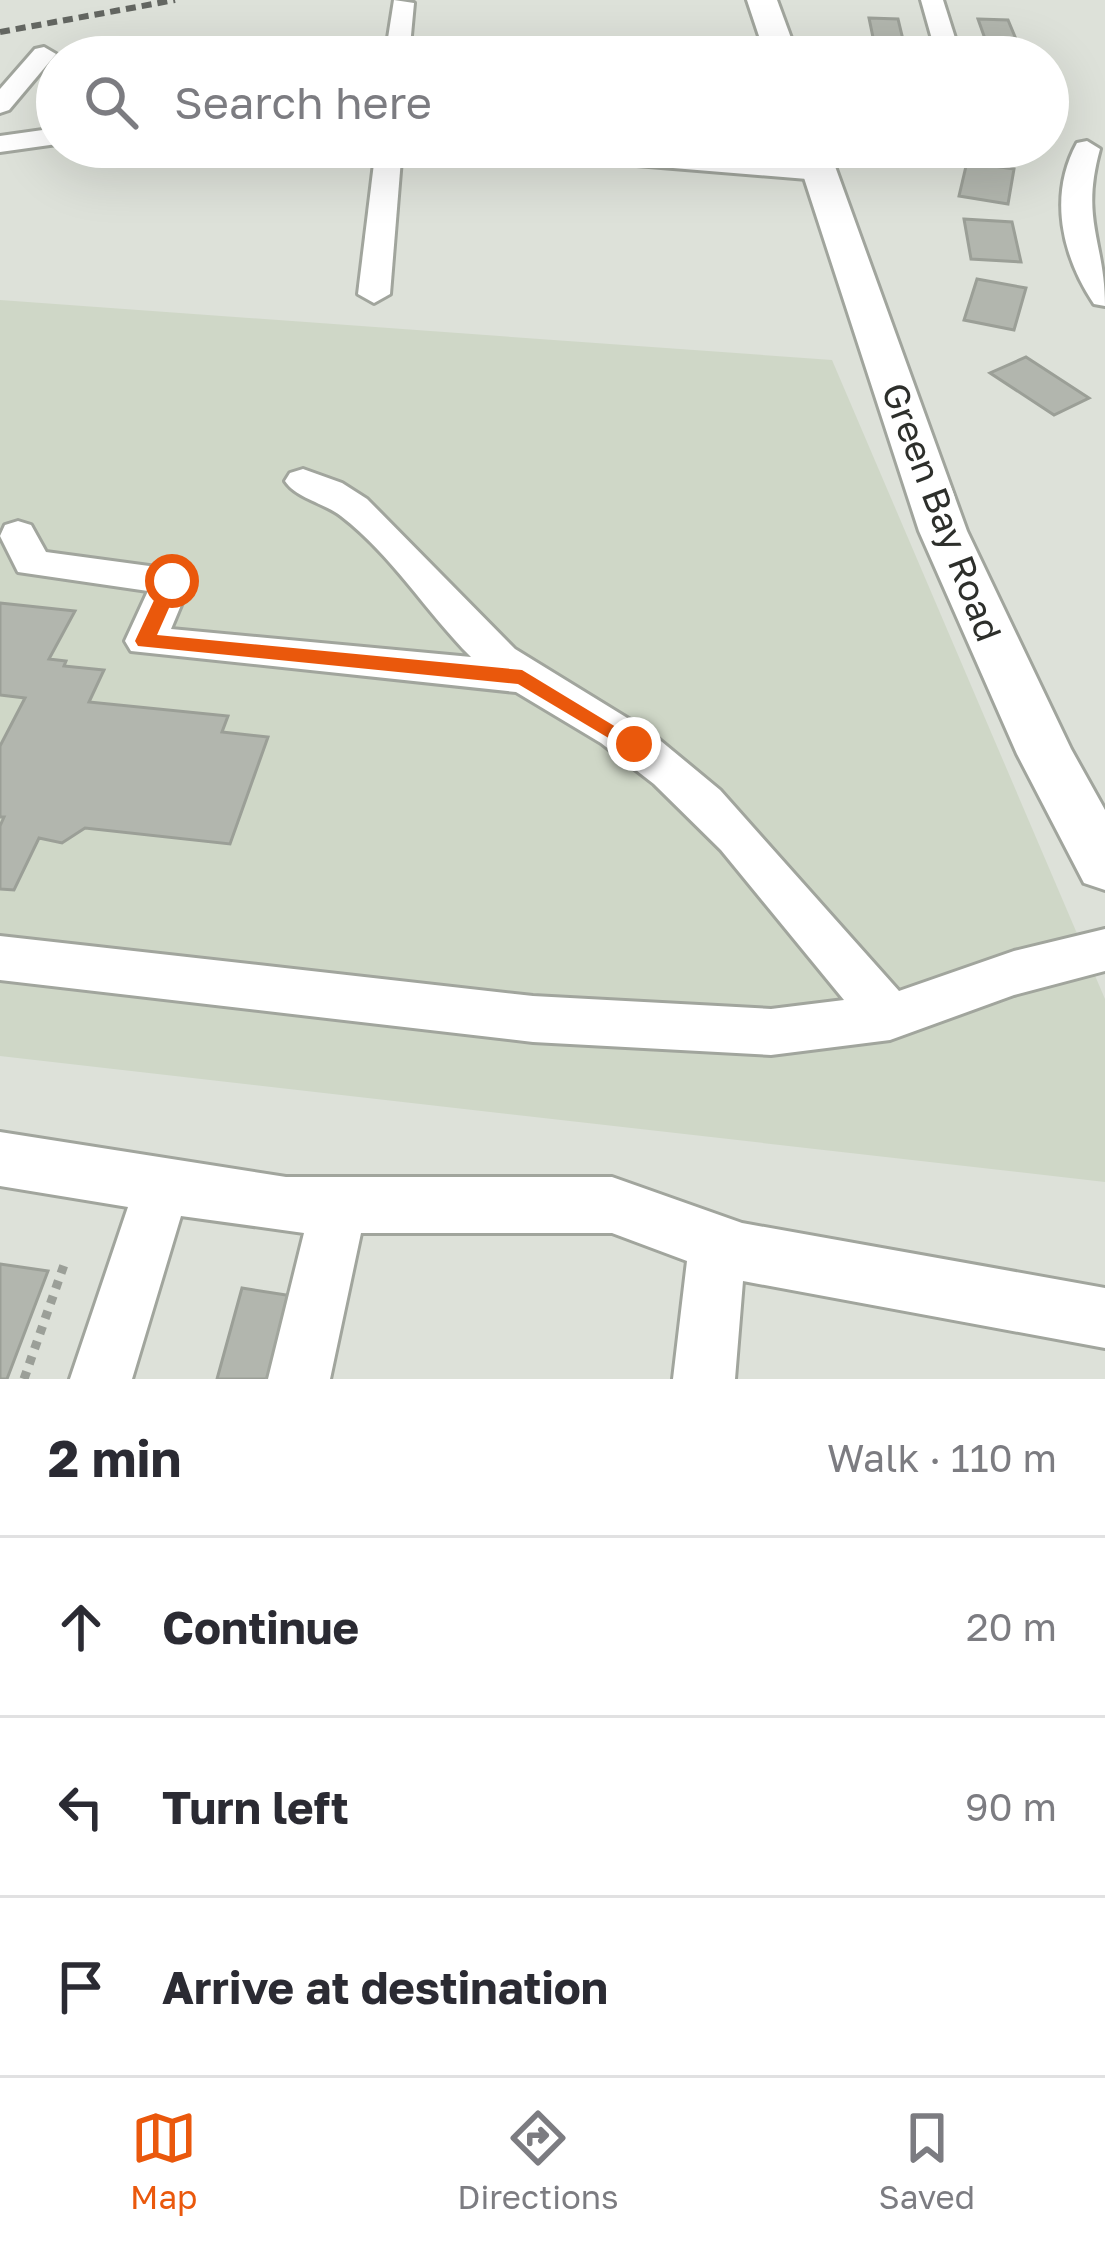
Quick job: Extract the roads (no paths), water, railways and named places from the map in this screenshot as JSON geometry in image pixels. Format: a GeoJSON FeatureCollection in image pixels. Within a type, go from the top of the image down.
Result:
{"type":"FeatureCollection","features":[{"type":"Feature","properties":{"kind":"main road"},"geometry":{"type":"LineString","coordinates":[[763,0],[775,36]]}},
{"type":"Feature","properties":{"kind":"main road","name":"Green Bay Road"},"geometry":{"type":"LineString","coordinates":[[818,168],[943,531],[1045,754],[1105,865]]}},
{"type":"Feature","properties":{"kind":"street"},"geometry":{"type":"LineString","coordinates":[[932,0],[943,36]]}},
{"type":"Feature","properties":{"kind":"street"},"geometry":{"type":"LineString","coordinates":[[400,36],[403,3]]}},
{"type":"Feature","properties":{"kind":"street"},"geometry":{"type":"LineString","coordinates":[[0,105],[36,63]]}},
{"type":"Feature","properties":{"kind":"street"},"geometry":{"type":"LineString","coordinates":[[0,144],[36,139]]}},
{"type":"Feature","properties":{"kind":"street"},"geometry":{"type":"LineString","coordinates":[[1085,149],[1074,186],[1074,226],[1092,278],[1105,297]]}},
{"type":"Feature","properties":{"kind":"street"},"geometry":{"type":"LineString","coordinates":[[374,294],[386,168]]}},
{"type":"Feature","properties":{"kind":"street"},"geometry":{"type":"LineString","coordinates":[[303,481],[328,488],[394,546],[482,644],[522,677],[634,744],[682,786],[761,867],[890,1017]]}},
{"type":"Feature","properties":{"kind":"street"},"geometry":{"type":"LineString","coordinates":[[18,534],[32,563],[172,581],[145,641],[522,677]]}},
{"type":"Feature","properties":{"kind":"street"},"geometry":{"type":"LineString","coordinates":[[0,958],[510,1016],[770,1033],[890,1017],[1014,973],[1105,950]]}},
{"type":"Feature","properties":{"kind":"street"},"geometry":{"type":"LineString","coordinates":[[0,1159],[286,1205],[611,1205],[718,1244],[1105,1318]]}},
{"type":"Feature","properties":{"kind":"street"},"geometry":{"type":"LineString","coordinates":[[101,1379],[163,1185]]}},
{"type":"Feature","properties":{"kind":"street"},"geometry":{"type":"LineString","coordinates":[[299,1379],[339,1205]]}},
{"type":"Feature","properties":{"kind":"street"},"geometry":{"type":"LineString","coordinates":[[704,1379],[718,1244]]}},
{"type":"Feature","properties":{"kind":"railway"},"geometry":{"type":"LineString","coordinates":[[0,32],[175,0]]}}]}
